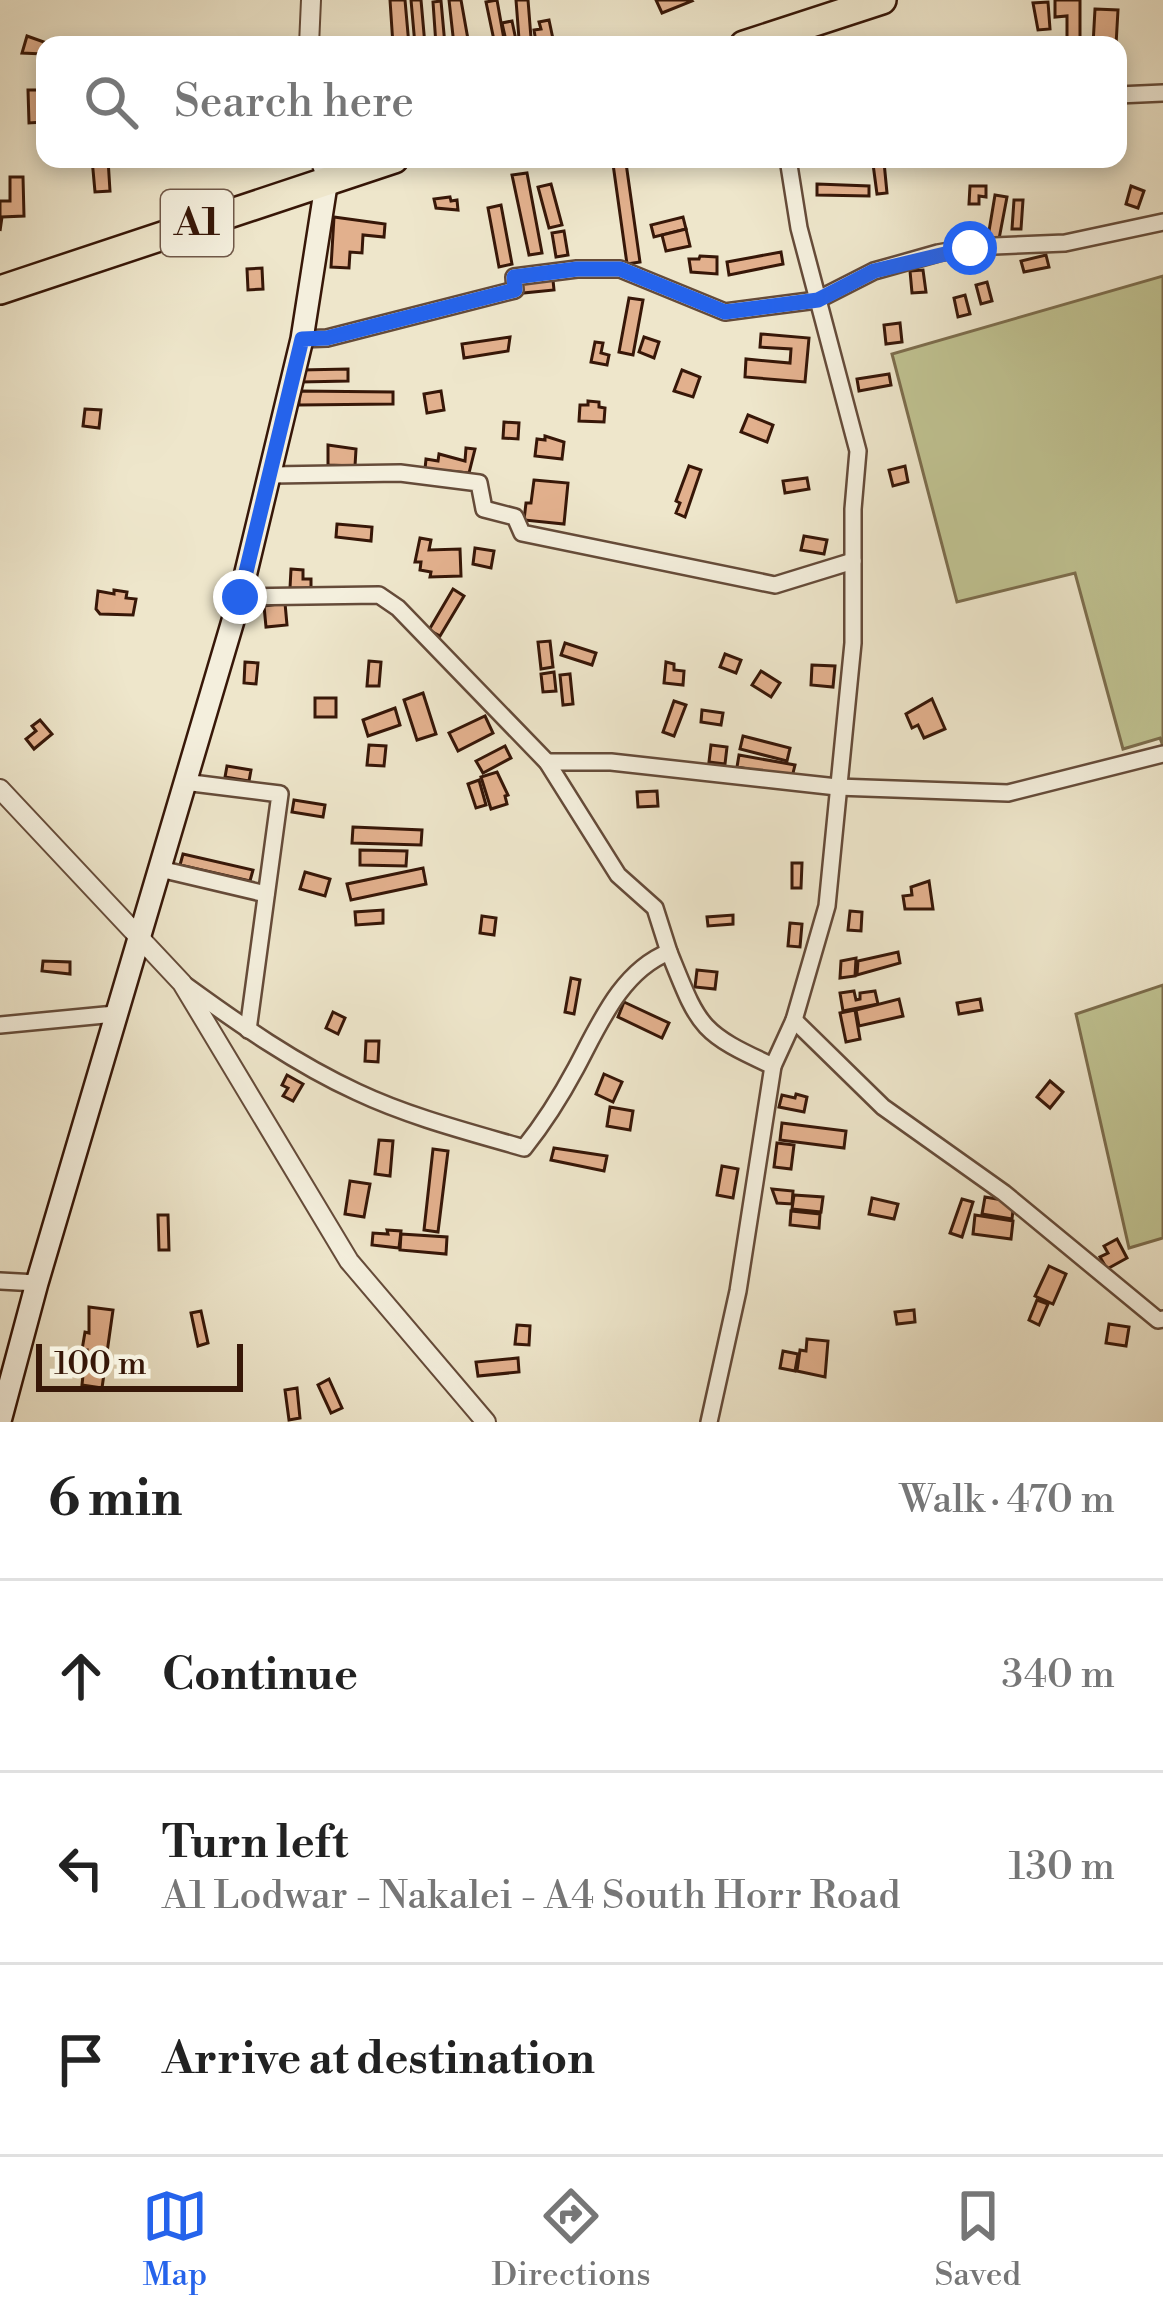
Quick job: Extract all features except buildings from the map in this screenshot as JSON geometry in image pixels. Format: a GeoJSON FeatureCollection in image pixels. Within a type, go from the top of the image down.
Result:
{"type":"FeatureCollection","features":[{"type":"Feature","properties":{"kind":"highway"},"geometry":{"type":"LineString","coordinates":[[792,36],[881,0]]}},
{"type":"Feature","properties":{"kind":"highway","name":"A1"},"geometry":{"type":"LineString","coordinates":[[0,290],[324,169]]}},
{"type":"Feature","properties":{"kind":"main road"},"geometry":{"type":"LineString","coordinates":[[0,1420],[240,597],[302,339],[324,169]]}},
{"type":"Feature","properties":{"kind":"street"},"geometry":{"type":"LineString","coordinates":[[309,36],[310,0]]}},
{"type":"Feature","properties":{"kind":"street"},"geometry":{"type":"LineString","coordinates":[[1127,95],[1163,93]]}},
{"type":"Feature","properties":{"kind":"street"},"geometry":{"type":"LineString","coordinates":[[710,1422],[738,1291],[773,1066],[794,1020],[827,906],[853,643],[858,451],[789,168]]}},
{"type":"Feature","properties":{"kind":"street"},"geometry":{"type":"LineString","coordinates":[[302,339],[327,338],[515,290],[514,277],[620,269],[725,312],[818,300],[874,271],[938,253],[1065,243],[1163,222]]}},
{"type":"Feature","properties":{"kind":"street"},"geometry":{"type":"LineString","coordinates":[[271,475],[400,473],[478,483],[484,509],[514,517],[522,533],[775,585],[853,561]]}},
{"type":"Feature","properties":{"kind":"street"},"geometry":{"type":"LineString","coordinates":[[240,597],[379,595],[398,608],[547,762],[617,875],[655,908],[696,1019],[713,1035],[773,1066]]}},
{"type":"Feature","properties":{"kind":"street"},"geometry":{"type":"LineString","coordinates":[[547,762],[610,762],[837,787],[1008,793],[1163,754]]}},
{"type":"Feature","properties":{"kind":"street"},"geometry":{"type":"LineString","coordinates":[[184,782],[280,794],[248,1030]]}},
{"type":"Feature","properties":{"kind":"street"},"geometry":{"type":"LineString","coordinates":[[0,789],[182,982],[248,1030],[357,1093],[524,1148],[578,1066],[592,1030],[647,961],[669,952]]}},
{"type":"Feature","properties":{"kind":"street"},"geometry":{"type":"LineString","coordinates":[[160,869],[266,894]]}},
{"type":"Feature","properties":{"kind":"street"},"geometry":{"type":"LineString","coordinates":[[182,982],[349,1261],[486,1422]]}},
{"type":"Feature","properties":{"kind":"street"},"geometry":{"type":"LineString","coordinates":[[0,1025],[115,1015]]}},
{"type":"Feature","properties":{"kind":"street"},"geometry":{"type":"LineString","coordinates":[[794,1020],[858,1086],[1004,1193],[1161,1322]]}},
{"type":"Feature","properties":{"kind":"street"},"geometry":{"type":"LineString","coordinates":[[0,1281],[37,1283]]}},
{"type":"Feature","properties":{"kind":"green space"},"geometry":{"type":"Polygon","coordinates":[[[1163,276],[1163,746],[1160,738],[1123,749],[1075,573],[957,602],[892,354],[1163,276]]]}},
{"type":"Feature","properties":{"kind":"green space"},"geometry":{"type":"Polygon","coordinates":[[[1163,985],[1163,1238],[1129,1248],[1076,1014],[1163,985]]]}},
{"type":"Feature","properties":{"kind":"route"},"geometry":{"type":"LineString","coordinates":[[240,597],[302,339],[327,338],[515,290],[514,277],[539,273],[620,269],[725,312],[818,300],[874,271],[970,248]]}}]}
